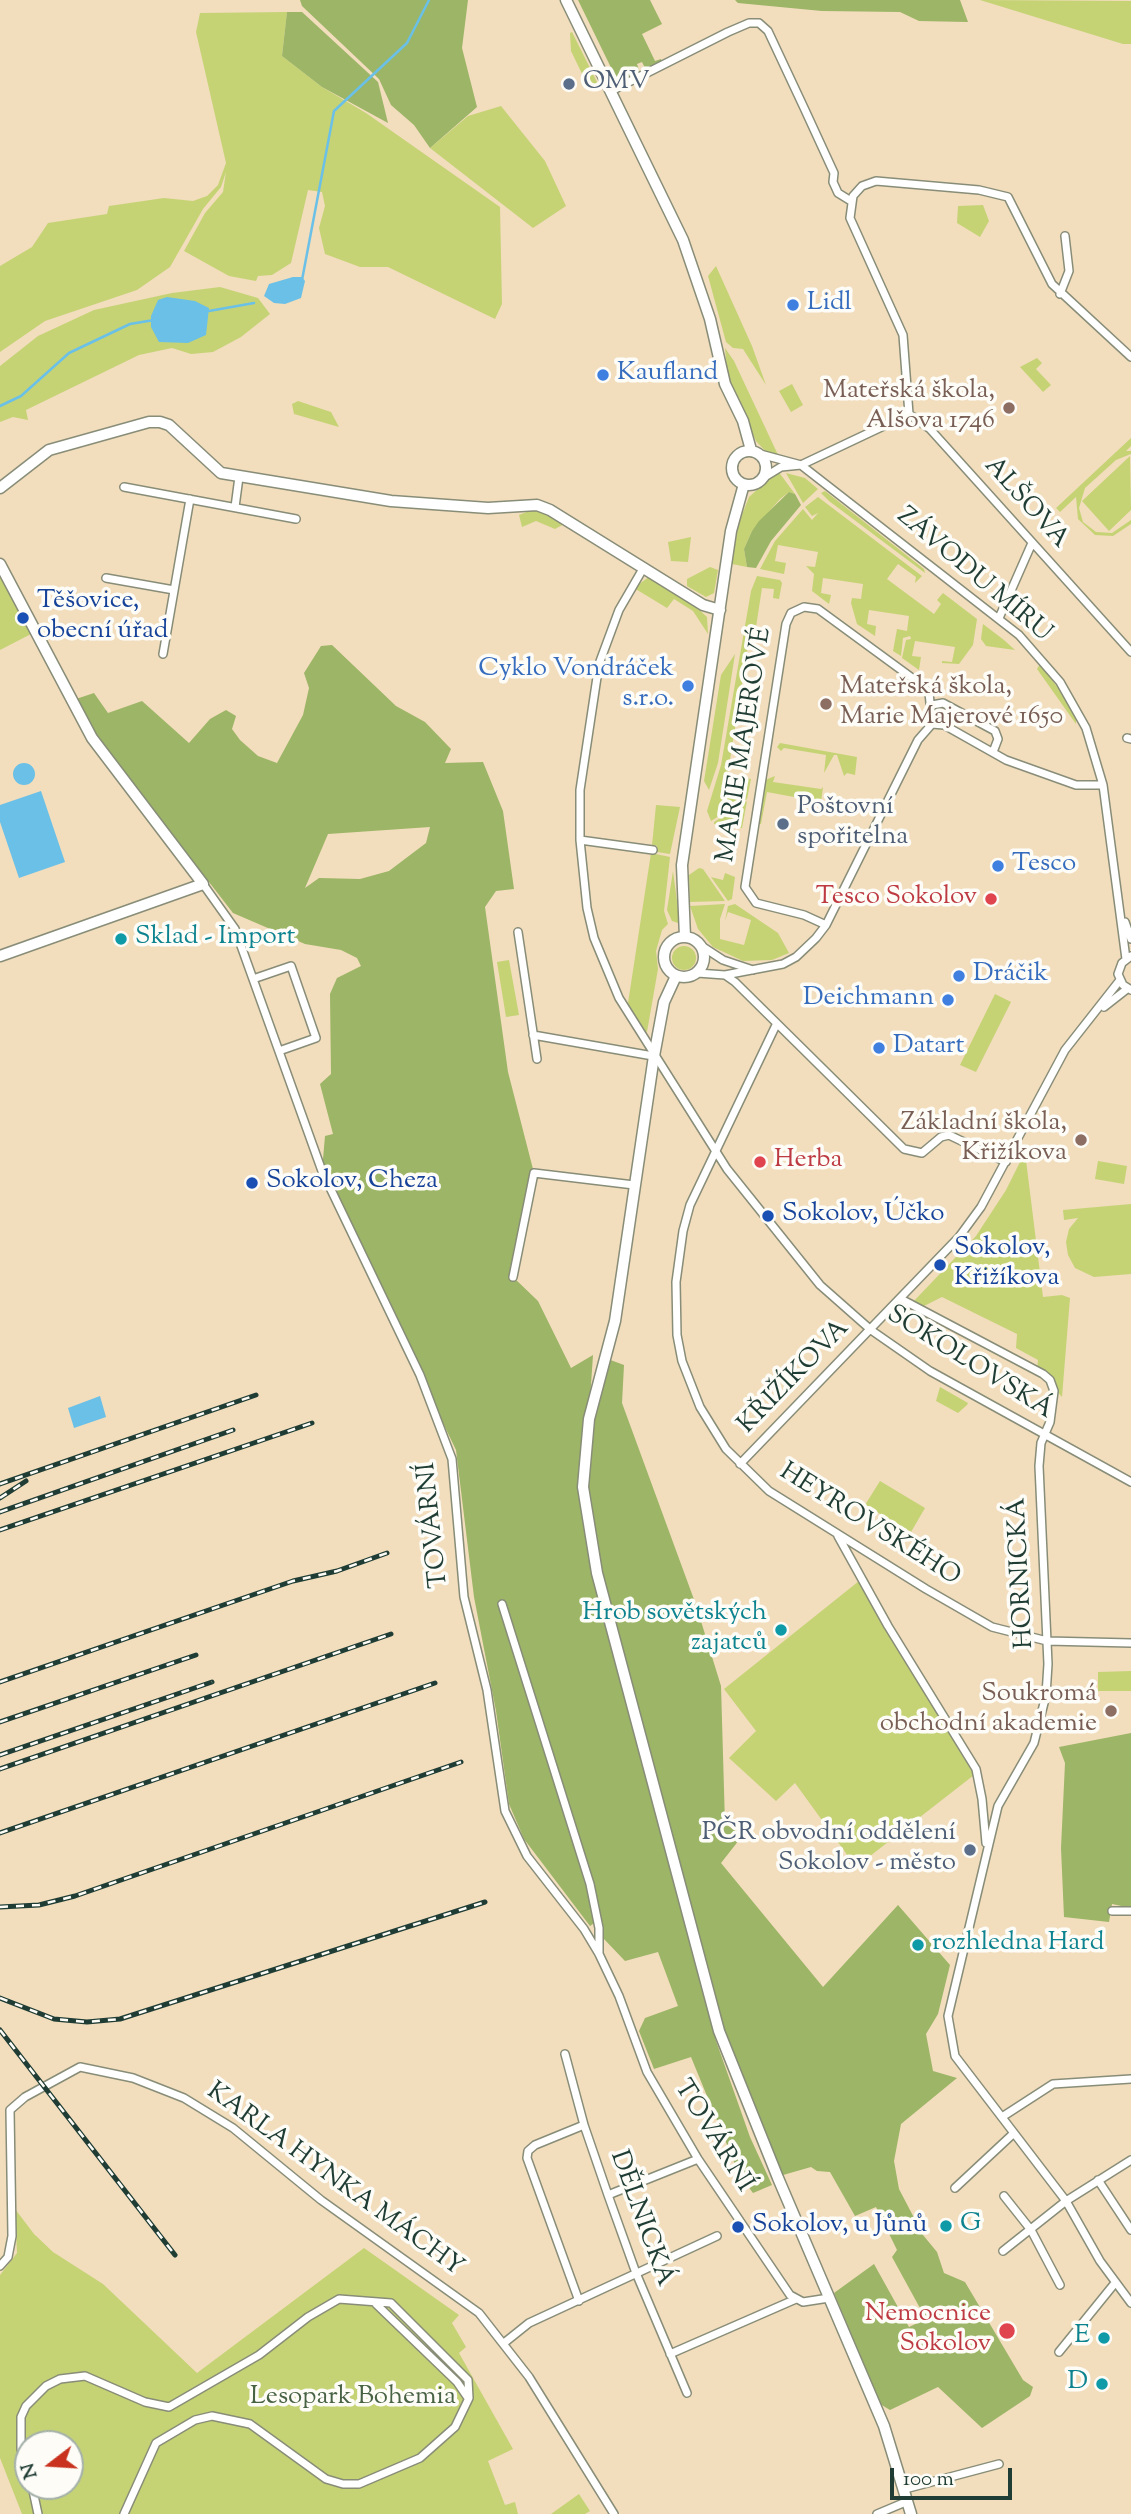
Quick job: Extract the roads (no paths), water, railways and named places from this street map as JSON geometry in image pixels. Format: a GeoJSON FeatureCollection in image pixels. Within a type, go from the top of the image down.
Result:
{"type":"FeatureCollection","features":[{"type":"Feature","properties":{"kind":"street"},"geometry":{"type":"LineString","coordinates":[[566,0],[687,252],[713,328],[725,384],[755,452],[766,468],[763,478]]}},
{"type":"Feature","properties":{"kind":"street"},"geometry":{"type":"LineString","coordinates":[[611,91],[754,22],[765,27],[834,173],[833,182],[838,193],[851,201]]}},
{"type":"Feature","properties":{"kind":"street"},"geometry":{"type":"LineString","coordinates":[[755,452],[740,453],[733,461],[732,473],[744,484],[755,484],[781,467],[801,465],[909,414],[903,335],[850,218],[851,201],[858,189],[876,181],[979,190],[1008,197],[1045,272],[1060,293],[1131,357]]}},
{"type":"Feature","properties":{"kind":"street"},"geometry":{"type":"LineString","coordinates":[[1060,293],[1069,271],[1065,236]]}},
{"type":"Feature","properties":{"kind":"street","name":"ALŠOVA"},"geometry":{"type":"LineString","coordinates":[[909,414],[930,429],[1131,652]]}},
{"type":"Feature","properties":{"kind":"street"},"geometry":{"type":"LineString","coordinates":[[0,488],[49,450],[149,422],[169,425],[213,468],[239,477],[391,501],[488,508],[537,505],[550,510],[703,605],[720,610]]}},
{"type":"Feature","properties":{"kind":"street","name":"ZÁVODU MÍRU"},"geometry":{"type":"LineString","coordinates":[[755,452],[801,465],[999,618],[1019,635],[1060,682],[1086,729],[1103,785],[1128,958]]}},
{"type":"Feature","properties":{"kind":"street"},"geometry":{"type":"LineString","coordinates":[[235,508],[239,477]]}},
{"type":"Feature","properties":{"kind":"street"},"geometry":{"type":"LineString","coordinates":[[684,937],[682,865],[731,531],[744,484]]}},
{"type":"Feature","properties":{"kind":"street"},"geometry":{"type":"LineString","coordinates":[[124,487],[296,519]]}},
{"type":"Feature","properties":{"kind":"street"},"geometry":{"type":"LineString","coordinates":[[163,654],[190,499]]}},
{"type":"Feature","properties":{"kind":"street"},"geometry":{"type":"LineString","coordinates":[[999,618],[1032,543]]}},
{"type":"Feature","properties":{"kind":"street"},"geometry":{"type":"LineString","coordinates":[[0,564],[92,738],[203,884],[0,957]]}},
{"type":"Feature","properties":{"kind":"street","name":"SOKOLOVSKÁ"},"geometry":{"type":"LineString","coordinates":[[643,567],[619,610],[599,664],[580,790],[580,840],[587,908],[594,938],[619,998],[654,1056],[758,1211],[820,1285],[871,1330],[930,1371],[1131,1482]]}},
{"type":"Feature","properties":{"kind":"street"},"geometry":{"type":"LineString","coordinates":[[106,578],[174,590]]}},
{"type":"Feature","properties":{"kind":"street","name":"MARIE MAJEROVÉ"},"geometry":{"type":"LineString","coordinates":[[826,925],[804,915],[756,903],[746,887],[787,619],[794,611],[804,607],[818,609],[919,683],[929,692],[932,705]]}},
{"type":"Feature","properties":{"kind":"street"},"geometry":{"type":"LineString","coordinates":[[757,971],[723,960],[684,937],[672,941],[665,952],[666,965],[676,976],[686,977],[697,973],[725,975],[757,971],[796,957],[826,925],[918,740],[932,724],[932,705],[943,703],[995,731],[998,738],[993,752]]}},
{"type":"Feature","properties":{"kind":"street"},"geometry":{"type":"LineString","coordinates":[[932,724],[944,725],[993,752],[1076,785],[1103,785]]}},
{"type":"Feature","properties":{"kind":"street"},"geometry":{"type":"LineString","coordinates":[[580,840],[653,850]]}},
{"type":"Feature","properties":{"kind":"street","name":"TOVÁRNÍ"},"geometry":{"type":"LineString","coordinates":[[203,884],[235,929],[322,1171],[420,1376],[452,1459],[464,1597],[487,1690],[505,1811],[527,1856],[584,1929],[599,1954],[619,1996],[647,2072],[698,2159],[785,2290],[796,2299]]}},
{"type":"Feature","properties":{"kind":"street","name":"ZÁVODU MÍRU"},"geometry":{"type":"LineString","coordinates":[[1120,908],[1131,939]]}},
{"type":"Feature","properties":{"kind":"street"},"geometry":{"type":"LineString","coordinates":[[518,932],[537,1059]]}},
{"type":"Feature","properties":{"kind":"street"},"geometry":{"type":"LineString","coordinates":[[697,973],[705,956],[701,945]]}},
{"type":"Feature","properties":{"kind":"street"},"geometry":{"type":"LineString","coordinates":[[1128,958],[1119,968],[1120,980],[1129,989]]}},
{"type":"Feature","properties":{"kind":"street"},"geometry":{"type":"LineString","coordinates":[[253,979],[291,965],[316,1038],[279,1051]]}},
{"type":"Feature","properties":{"kind":"street"},"geometry":{"type":"LineString","coordinates":[[725,975],[904,1149],[922,1153],[942,1137],[949,1135],[1006,1162]]}},
{"type":"Feature","properties":{"kind":"street"},"geometry":{"type":"LineString","coordinates":[[676,976],[664,1002],[654,1056],[615,1321],[589,1419],[583,1487],[597,1573],[719,2031],[884,2426],[911,2514]]}},
{"type":"Feature","properties":{"kind":"street","name":"KŘIŽÍKOVA"},"geometry":{"type":"LineString","coordinates":[[740,1464],[959,1237],[981,1207],[1065,1050],[1120,980]]}},
{"type":"Feature","properties":{"kind":"street","name":"KŘIŽÍKOVA"},"geometry":{"type":"LineString","coordinates":[[1095,1014],[1129,989]]}},
{"type":"Feature","properties":{"kind":"street","name":"HEYROVSKÉHO"},"geometry":{"type":"LineString","coordinates":[[776,1024],[690,1205],[683,1231],[676,1282],[677,1335],[682,1361],[700,1407],[726,1449],[777,1497],[992,1626],[1047,1641],[1131,1643]]}},
{"type":"Feature","properties":{"kind":"street"},"geometry":{"type":"LineString","coordinates":[[533,1035],[654,1056]]}},
{"type":"Feature","properties":{"kind":"street"},"geometry":{"type":"LineString","coordinates":[[513,1277],[534,1173],[634,1185]]}},
{"type":"Feature","properties":{"kind":"street","name":"HORNICKÁ"},"geometry":{"type":"LineString","coordinates":[[901,1299],[1050,1380],[1053,1401],[1039,1466],[1047,1641],[1046,1695],[1034,1743],[998,1806],[986,1847],[948,2016],[955,2056],[1066,2201],[1115,2283],[1131,2303]]}},
{"type":"Feature","properties":{"kind":"street"},"geometry":{"type":"LineString","coordinates":[[838,1535],[888,1626],[976,1769],[982,1799],[986,1847]]}},
{"type":"Feature","properties":{"kind":"street","name":"TOVÁRNÍ"},"geometry":{"type":"LineString","coordinates":[[502,1604],[590,1884],[599,1928],[599,1954]]}},
{"type":"Feature","properties":{"kind":"street"},"geometry":{"type":"LineString","coordinates":[[1112,1911],[1131,1910]]}},
{"type":"Feature","properties":{"kind":"street","name":"DĚLNICKÁ"},"geometry":{"type":"LineString","coordinates":[[565,2054],[584,2125],[636,2273],[687,2393]]}},
{"type":"Feature","properties":{"kind":"street","name":"KARLA HYNKA MÁCHY"},"geometry":{"type":"LineString","coordinates":[[0,2266],[8,2257],[12,2236],[10,2110],[25,2097],[69,2071],[90,2067],[133,2078],[184,2098],[233,2128],[321,2200],[471,2308],[504,2343],[529,2377],[614,2514]]}},
{"type":"Feature","properties":{"kind":"street"},"geometry":{"type":"LineString","coordinates":[[1002,2117],[1053,2084],[1131,2079]]}},
{"type":"Feature","properties":{"kind":"street"},"geometry":{"type":"LineString","coordinates":[[579,2301],[527,2158],[528,2151],[535,2145],[584,2125]]}},
{"type":"Feature","properties":{"kind":"street"},"geometry":{"type":"LineString","coordinates":[[954,2188],[1014,2133]]}},
{"type":"Feature","properties":{"kind":"street"},"geometry":{"type":"LineString","coordinates":[[608,2195],[698,2159]]}},
{"type":"Feature","properties":{"kind":"street"},"geometry":{"type":"LineString","coordinates":[[1003,2250],[1066,2201],[1131,2160]]}},
{"type":"Feature","properties":{"kind":"street"},"geometry":{"type":"LineString","coordinates":[[1098,2180],[1131,2230]]}},
{"type":"Feature","properties":{"kind":"street"},"geometry":{"type":"LineString","coordinates":[[1004,2196],[1031,2230],[1060,2285]]}},
{"type":"Feature","properties":{"kind":"street"},"geometry":{"type":"LineString","coordinates":[[504,2343],[529,2323],[717,2236]]}},
{"type":"Feature","properties":{"kind":"street"},"geometry":{"type":"LineString","coordinates":[[1059,2352],[1115,2283]]}},
{"type":"Feature","properties":{"kind":"street"},"geometry":{"type":"LineString","coordinates":[[1124,2296],[1131,2289]]}},
{"type":"Feature","properties":{"kind":"street"},"geometry":{"type":"LineString","coordinates":[[670,2354],[796,2299],[814,2302],[829,2298]]}},
{"type":"Feature","properties":{"kind":"street"},"geometry":{"type":"LineString","coordinates":[[21,2430],[21,2417],[33,2397],[53,2383],[85,2376],[145,2402],[169,2407],[259,2355],[331,2303],[352,2299],[376,2304],[391,2303],[462,2372],[469,2384],[468,2398],[456,2427],[431,2451],[359,2484],[343,2484],[326,2479],[250,2424],[212,2416],[195,2420],[170,2432],[156,2443],[124,2514]]}},
{"type":"Feature","properties":{"kind":"street"},"geometry":{"type":"LineString","coordinates":[[905,2489],[999,2464]]}},
{"type":"Feature","properties":{"kind":"street"},"geometry":{"type":"LineString","coordinates":[[877,2514],[908,2501]]}},
{"type":"Feature","properties":{"kind":"water"},"geometry":{"type":"Polygon","coordinates":[[[302,277],[305,281],[301,298],[285,304],[274,303],[264,296],[269,284],[302,277]]]}},
{"type":"Feature","properties":{"kind":"water"},"geometry":{"type":"Polygon","coordinates":[[[167,297],[195,301],[209,308],[206,335],[188,343],[159,342],[151,327],[151,316],[158,300],[167,297]]]}},
{"type":"Feature","properties":{"kind":"water"},"geometry":{"type":"Polygon","coordinates":[[[24,763],[32,766],[35,774],[32,782],[24,785],[16,782],[13,774],[16,766],[24,763]]]}},
{"type":"Feature","properties":{"kind":"water"},"geometry":{"type":"Polygon","coordinates":[[[41,791],[65,862],[19,878],[0,822],[0,805],[41,791]]]}},
{"type":"Feature","properties":{"kind":"water"},"geometry":{"type":"Polygon","coordinates":[[[100,1396],[106,1417],[74,1428],[68,1408],[100,1396]]]}},
{"type":"Feature","properties":{"kind":"waterway"},"geometry":{"type":"LineString","coordinates":[[302,280],[334,111],[407,43],[429,0]]}},
{"type":"Feature","properties":{"kind":"waterway"},"geometry":{"type":"LineString","coordinates":[[209,311],[254,303]]}},
{"type":"Feature","properties":{"kind":"waterway"},"geometry":{"type":"LineString","coordinates":[[0,406],[21,396],[69,353],[130,324],[154,320]]}},
{"type":"Feature","properties":{"kind":"railway"},"geometry":{"type":"LineString","coordinates":[[0,1484],[256,1395]]}},
{"type":"Feature","properties":{"kind":"railway"},"geometry":{"type":"LineString","coordinates":[[0,1530],[312,1423]]}},
{"type":"Feature","properties":{"kind":"railway"},"geometry":{"type":"LineString","coordinates":[[0,1512],[233,1430]]}},
{"type":"Feature","properties":{"kind":"railway"},"geometry":{"type":"LineString","coordinates":[[0,1498],[26,1481]]}},
{"type":"Feature","properties":{"kind":"railway"},"geometry":{"type":"LineString","coordinates":[[0,1682],[293,1581],[337,1571],[387,1553]]}},
{"type":"Feature","properties":{"kind":"railway"},"geometry":{"type":"LineString","coordinates":[[0,1769],[391,1634]]}},
{"type":"Feature","properties":{"kind":"railway"},"geometry":{"type":"LineString","coordinates":[[0,1722],[196,1655]]}},
{"type":"Feature","properties":{"kind":"railway"},"geometry":{"type":"LineString","coordinates":[[0,1755],[212,1682]]}},
{"type":"Feature","properties":{"kind":"railway"},"geometry":{"type":"LineString","coordinates":[[0,1833],[435,1683]]}},
{"type":"Feature","properties":{"kind":"railway"},"geometry":{"type":"LineString","coordinates":[[0,1907],[39,1905],[75,1896],[461,1762]]}},
{"type":"Feature","properties":{"kind":"railway"},"geometry":{"type":"LineString","coordinates":[[0,1998],[54,2019],[87,2022],[120,2019],[485,1902]]}},
{"type":"Feature","properties":{"kind":"railway"},"geometry":{"type":"LineString","coordinates":[[0,2030],[175,2255]]}},
{"type":"Feature","properties":{"kind":"place","name":"OMV"},"geometry":{"type":"Point","coordinates":[569,84]}},
{"type":"Feature","properties":{"kind":"place","name":"Lidl"},"geometry":{"type":"Point","coordinates":[793,305]}},
{"type":"Feature","properties":{"kind":"place","name":"Kaufland"},"geometry":{"type":"Point","coordinates":[603,375]}},
{"type":"Feature","properties":{"kind":"place","name":"Mateřská škola, Alšova 1746"},"geometry":{"type":"Point","coordinates":[1009,408]}},
{"type":"Feature","properties":{"kind":"place","name":"Těšovice, obecní úřad"},"geometry":{"type":"Point","coordinates":[23,618]}},
{"type":"Feature","properties":{"kind":"place","name":"Cyklo Vondráček s.r.o."},"geometry":{"type":"Point","coordinates":[688,686]}},
{"type":"Feature","properties":{"kind":"place","name":"Mateřská škola, Marie Majerové 1650"},"geometry":{"type":"Point","coordinates":[826,704]}},
{"type":"Feature","properties":{"kind":"place","name":"Poštovní spořitelna"},"geometry":{"type":"Point","coordinates":[783,824]}},
{"type":"Feature","properties":{"kind":"place","name":"Tesco"},"geometry":{"type":"Point","coordinates":[998,866]}},
{"type":"Feature","properties":{"kind":"place","name":"Tesco Sokolov"},"geometry":{"type":"Point","coordinates":[991,899]}},
{"type":"Feature","properties":{"kind":"place","name":"Sklad - Import"},"geometry":{"type":"Point","coordinates":[121,939]}},
{"type":"Feature","properties":{"kind":"place","name":"Dráčik"},"geometry":{"type":"Point","coordinates":[959,976]}},
{"type":"Feature","properties":{"kind":"place","name":"Deichmann"},"geometry":{"type":"Point","coordinates":[948,1000]}},
{"type":"Feature","properties":{"kind":"place","name":"Datart"},"geometry":{"type":"Point","coordinates":[879,1048]}},
{"type":"Feature","properties":{"kind":"place","name":"Základní škola, Křižíkova"},"geometry":{"type":"Point","coordinates":[1081,1140]}},
{"type":"Feature","properties":{"kind":"place","name":"Herba"},"geometry":{"type":"Point","coordinates":[760,1162]}},
{"type":"Feature","properties":{"kind":"place","name":"Sokolov, Cheza"},"geometry":{"type":"Point","coordinates":[252,1183]}},
{"type":"Feature","properties":{"kind":"place","name":"Sokolov, Účko"},"geometry":{"type":"Point","coordinates":[768,1216]}},
{"type":"Feature","properties":{"kind":"place","name":"Sokolov, Křižíkova"},"geometry":{"type":"Point","coordinates":[940,1265]}},
{"type":"Feature","properties":{"kind":"place","name":"Hrob sovětských zajatců"},"geometry":{"type":"Point","coordinates":[781,1630]}},
{"type":"Feature","properties":{"kind":"place","name":"Soukromá obchodní akademie"},"geometry":{"type":"Point","coordinates":[1111,1711]}},
{"type":"Feature","properties":{"kind":"place","name":"PČR obvodní oddělení Sokolov - město"},"geometry":{"type":"Point","coordinates":[970,1850]}},
{"type":"Feature","properties":{"kind":"place","name":"rozhledna Hard"},"geometry":{"type":"Point","coordinates":[918,1945]}},
{"type":"Feature","properties":{"kind":"place","name":"G"},"geometry":{"type":"Point","coordinates":[946,2226]}},
{"type":"Feature","properties":{"kind":"place","name":"Sokolov, u Jůnů"},"geometry":{"type":"Point","coordinates":[738,2227]}},
{"type":"Feature","properties":{"kind":"place","name":"Nemocnice Sokolov"},"geometry":{"type":"Point","coordinates":[1007,2331]}},
{"type":"Feature","properties":{"kind":"place","name":"E"},"geometry":{"type":"Point","coordinates":[1104,2338]}},
{"type":"Feature","properties":{"kind":"place","name":"D"},"geometry":{"type":"Point","coordinates":[1102,2384]}},
{"type":"Feature","properties":{"kind":"park label","name":"Lesopark Bohemia"},"geometry":{"type":"Point","coordinates":[353,2399]}}]}
